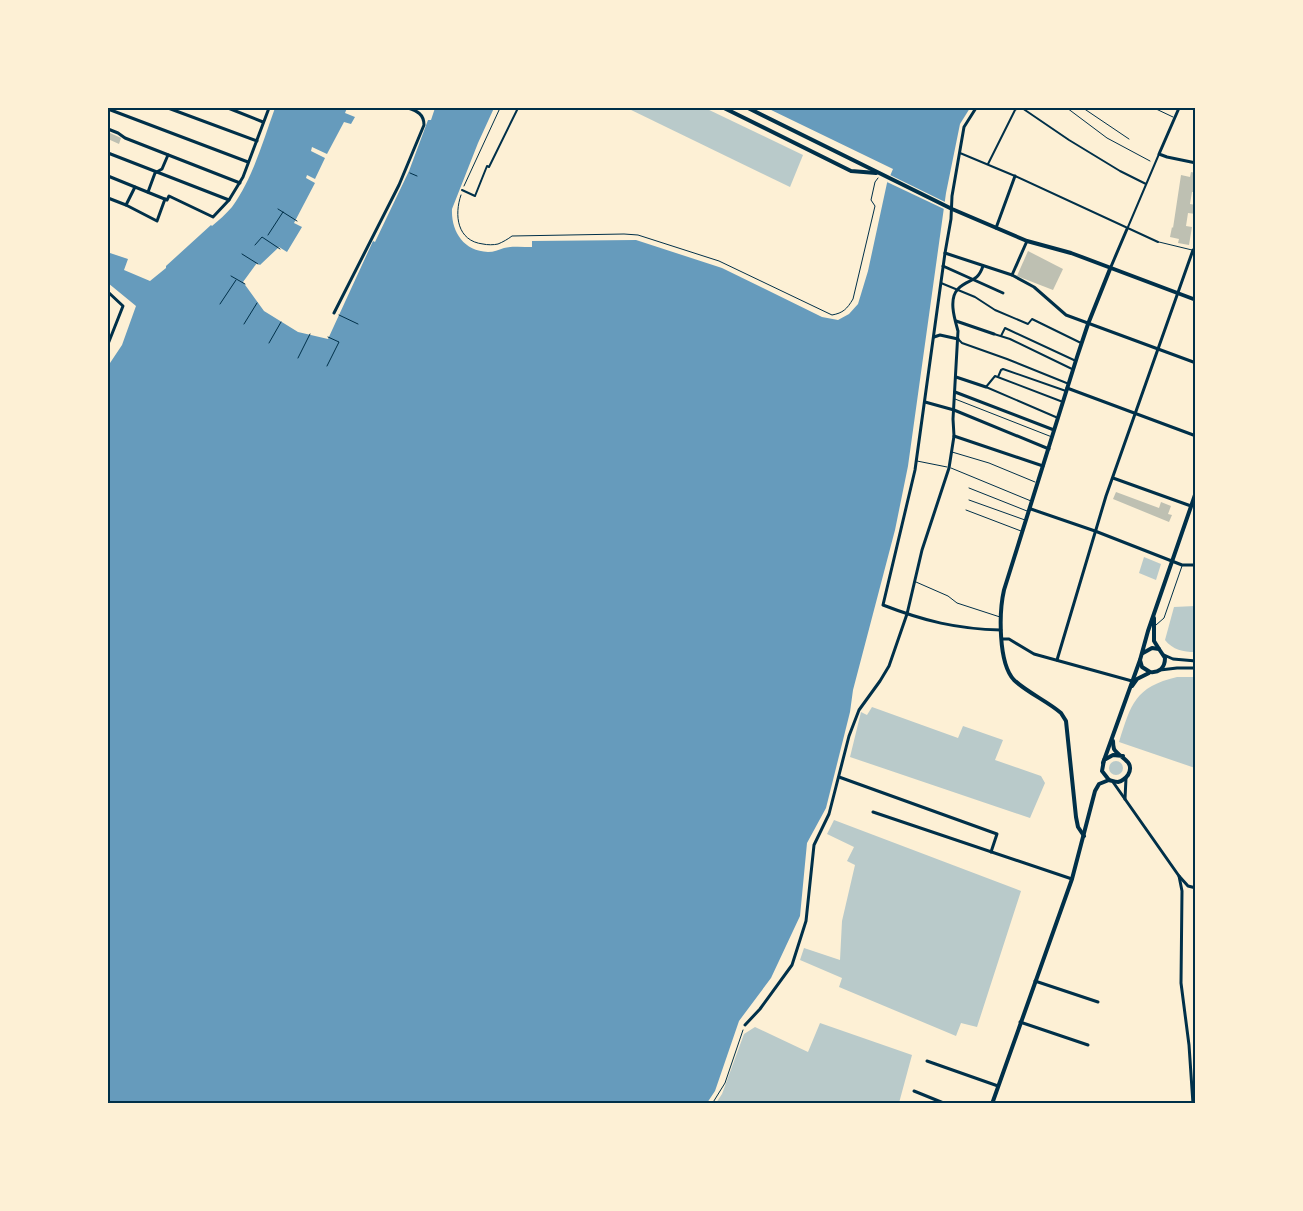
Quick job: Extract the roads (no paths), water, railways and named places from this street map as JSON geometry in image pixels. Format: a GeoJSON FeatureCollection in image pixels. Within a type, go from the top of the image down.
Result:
{"type":"FeatureCollection","features":[{"type":"Feature","properties":{"kind":"street"},"geometry":{"type":"LineString","coordinates":[[108,108],[248,162]]}},
{"type":"Feature","properties":{"kind":"street"},"geometry":{"type":"LineString","coordinates":[[168,108],[257,141]]}},
{"type":"Feature","properties":{"kind":"street"},"geometry":{"type":"LineString","coordinates":[[228,108],[263,122]]}},
{"type":"Feature","properties":{"kind":"street"},"geometry":{"type":"LineString","coordinates":[[108,198],[157,221],[165,199],[167,200],[169,196],[213,217],[229,200],[240,183],[269,108]]}},
{"type":"Feature","properties":{"kind":"street"},"geometry":{"type":"LineString","coordinates":[[336,314],[399,185],[424,125],[424,120],[420,114],[408,108]]}},
{"type":"Feature","properties":{"kind":"street"},"geometry":{"type":"LineString","coordinates":[[462,190],[475,196],[487,166],[489,167],[518,108]]}},
{"type":"Feature","properties":{"kind":"street"},"geometry":{"type":"LineString","coordinates":[[724,108],[850,171],[881,174]]}},
{"type":"Feature","properties":{"kind":"street"},"geometry":{"type":"LineString","coordinates":[[748,108],[944,206],[1027,242],[1070,253],[1196,300]]}},
{"type":"Feature","properties":{"kind":"street"},"geometry":{"type":"LineString","coordinates":[[976,108],[964,127],[952,196],[952,209],[916,461],[883,605],[940,624],[1001,630]]}},
{"type":"Feature","properties":{"kind":"street"},"geometry":{"type":"LineString","coordinates":[[988,164],[1017,108]]}},
{"type":"Feature","properties":{"kind":"street"},"geometry":{"type":"LineString","coordinates":[[1022,108],[1069,140],[1120,171],[1146,184]]}},
{"type":"Feature","properties":{"kind":"street"},"geometry":{"type":"LineString","coordinates":[[1084,836],[1076,817],[1066,721],[1061,713],[1018,683],[1010,674],[1006,665],[1001,630],[1004,590],[1088,324],[1179,108]]}},
{"type":"Feature","properties":{"kind":"street"},"geometry":{"type":"LineString","coordinates":[[108,129],[118,132],[125,138],[240,183]]}},
{"type":"Feature","properties":{"kind":"street"},"geometry":{"type":"LineString","coordinates":[[960,152],[1158,242]]}},
{"type":"Feature","properties":{"kind":"street"},"geometry":{"type":"LineString","coordinates":[[108,153],[155,173],[229,200]]}},
{"type":"Feature","properties":{"kind":"street"},"geometry":{"type":"LineString","coordinates":[[1159,154],[1196,162]]}},
{"type":"Feature","properties":{"kind":"street"},"geometry":{"type":"LineString","coordinates":[[148,192],[155,173],[162,169],[168,155]]}},
{"type":"Feature","properties":{"kind":"street"},"geometry":{"type":"LineString","coordinates":[[108,176],[165,199]]}},
{"type":"Feature","properties":{"kind":"street"},"geometry":{"type":"LineString","coordinates":[[996,228],[1015,176]]}},
{"type":"Feature","properties":{"kind":"street"},"geometry":{"type":"LineString","coordinates":[[126,205],[135,187]]}},
{"type":"Feature","properties":{"kind":"street"},"geometry":{"type":"LineString","coordinates":[[1012,275],[1027,242]]}},
{"type":"Feature","properties":{"kind":"street"},"geometry":{"type":"LineString","coordinates":[[1057,660],[1095,530],[1177,294],[1194,251]]}},
{"type":"Feature","properties":{"kind":"street"},"geometry":{"type":"LineString","coordinates":[[945,253],[1012,275],[1034,287],[1066,315],[1196,363]]}},
{"type":"Feature","properties":{"kind":"street"},"geometry":{"type":"LineString","coordinates":[[943,266],[1003,293]]}},
{"type":"Feature","properties":{"kind":"street"},"geometry":{"type":"LineString","coordinates":[[745,1025],[760,1009],[792,965],[806,920],[814,845],[829,814],[848,736],[859,710],[889,666],[907,614],[922,550],[949,468],[952,452],[958,339],[953,301],[957,290],[974,280],[981,273],[983,266]]}},
{"type":"Feature","properties":{"kind":"street"},"geometry":{"type":"LineString","coordinates":[[941,283],[975,297],[995,310],[1028,324],[1032,319],[1082,343]]}},
{"type":"Feature","properties":{"kind":"street"},"geometry":{"type":"LineString","coordinates":[[108,292],[123,306],[108,344]]}},
{"type":"Feature","properties":{"kind":"street"},"geometry":{"type":"LineString","coordinates":[[955,320],[1001,336],[1073,370]]}},
{"type":"Feature","properties":{"kind":"street"},"geometry":{"type":"LineString","coordinates":[[1001,336],[1005,328],[1076,361]]}},
{"type":"Feature","properties":{"kind":"street"},"geometry":{"type":"LineString","coordinates":[[934,337],[940,335],[958,339],[962,343],[1067,388],[1196,436]]}},
{"type":"Feature","properties":{"kind":"street"},"geometry":{"type":"LineString","coordinates":[[998,377],[1003,369],[1067,388]]}},
{"type":"Feature","properties":{"kind":"street"},"geometry":{"type":"LineString","coordinates":[[986,387],[995,376],[1063,402]]}},
{"type":"Feature","properties":{"kind":"street"},"geometry":{"type":"LineString","coordinates":[[956,377],[986,387],[1058,418]]}},
{"type":"Feature","properties":{"kind":"street"},"geometry":{"type":"LineString","coordinates":[[955,392],[1054,430]]}},
{"type":"Feature","properties":{"kind":"street"},"geometry":{"type":"LineString","coordinates":[[925,402],[954,410],[1049,449]]}},
{"type":"Feature","properties":{"kind":"street"},"geometry":{"type":"LineString","coordinates":[[954,436],[1044,466]]}},
{"type":"Feature","properties":{"kind":"street"},"geometry":{"type":"LineString","coordinates":[[1113,478],[1190,506]]}},
{"type":"Feature","properties":{"kind":"street"},"geometry":{"type":"LineString","coordinates":[[1196,492],[1103,764],[1104,775],[1125,799],[1179,876],[1188,886],[1196,888]]}},
{"type":"Feature","properties":{"kind":"street"},"geometry":{"type":"LineString","coordinates":[[1030,510],[1095,530],[1182,565],[1196,565]]}},
{"type":"Feature","properties":{"kind":"street"},"geometry":{"type":"LineString","coordinates":[[1154,616],[1154,641],[1159,650],[1172,659],[1196,661]]}},
{"type":"Feature","properties":{"kind":"street"},"geometry":{"type":"LineString","coordinates":[[1002,639],[1009,639],[1034,654],[1132,681]]}},
{"type":"Feature","properties":{"kind":"street"},"geometry":{"type":"LineString","coordinates":[[1142,653],[1152,648],[1159,650]]}},
{"type":"Feature","properties":{"kind":"street"},"geometry":{"type":"LineString","coordinates":[[1160,670],[1165,662],[1164,655]]}},
{"type":"Feature","properties":{"kind":"street"},"geometry":{"type":"LineString","coordinates":[[1140,660],[1142,667],[1150,672]]}},
{"type":"Feature","properties":{"kind":"street"},"geometry":{"type":"LineString","coordinates":[[1130,688],[1137,679],[1150,672],[1177,668],[1196,668]]}},
{"type":"Feature","properties":{"kind":"street"},"geometry":{"type":"LineString","coordinates":[[993,1103],[1072,879],[1095,791],[1099,784],[1121,781],[1130,771],[1129,764],[1114,748],[1114,733]]}},
{"type":"Feature","properties":{"kind":"street"},"geometry":{"type":"LineString","coordinates":[[1103,764],[1109,756],[1116,754],[1123,756]]}},
{"type":"Feature","properties":{"kind":"street"},"geometry":{"type":"LineString","coordinates":[[839,777],[998,834],[991,852]]}},
{"type":"Feature","properties":{"kind":"street"},"geometry":{"type":"LineString","coordinates":[[1125,799],[1126,777]]}},
{"type":"Feature","properties":{"kind":"street"},"geometry":{"type":"LineString","coordinates":[[873,812],[1072,879]]}},
{"type":"Feature","properties":{"kind":"street"},"geometry":{"type":"LineString","coordinates":[[1179,876],[1182,891],[1181,983],[1189,1045],[1193,1104]]}},
{"type":"Feature","properties":{"kind":"street"},"geometry":{"type":"LineString","coordinates":[[1035,981],[1098,1002]]}},
{"type":"Feature","properties":{"kind":"street"},"geometry":{"type":"LineString","coordinates":[[1020,1022],[1088,1045]]}},
{"type":"Feature","properties":{"kind":"street"},"geometry":{"type":"LineString","coordinates":[[927,1061],[998,1086]]}},
{"type":"Feature","properties":{"kind":"street"},"geometry":{"type":"LineString","coordinates":[[914,1091],[946,1104]]}},
{"type":"Feature","properties":{"kind":"lane"},"geometry":{"type":"LineString","coordinates":[[1154,108],[1175,118]]}},
{"type":"Feature","properties":{"kind":"lane"},"geometry":{"type":"LineString","coordinates":[[1158,242],[1194,251]]}},
{"type":"Feature","properties":{"kind":"lane"},"geometry":{"type":"LineString","coordinates":[[955,399],[1052,438]]}},
{"type":"Feature","properties":{"kind":"lane"},"geometry":{"type":"LineString","coordinates":[[952,452],[989,462],[1038,483]]}},
{"type":"Feature","properties":{"kind":"lane"},"geometry":{"type":"LineString","coordinates":[[916,461],[949,468],[1032,501]]}},
{"type":"Feature","properties":{"kind":"lane"},"geometry":{"type":"LineString","coordinates":[[969,488],[1030,510]]}},
{"type":"Feature","properties":{"kind":"lane"},"geometry":{"type":"LineString","coordinates":[[969,500],[1027,521]]}},
{"type":"Feature","properties":{"kind":"lane"},"geometry":{"type":"LineString","coordinates":[[966,510],[1023,532]]}},
{"type":"Feature","properties":{"kind":"lane"},"geometry":{"type":"LineString","coordinates":[[1155,626],[1164,618],[1182,565]]}},
{"type":"Feature","properties":{"kind":"lane"},"geometry":{"type":"LineString","coordinates":[[916,582],[948,596],[957,603],[1001,617]]}},
{"type":"Feature","properties":{"kind":"water"},"geometry":{"type":"Polygon","coordinates":[[[275,108],[347,108],[345,113],[355,117],[351,124],[344,122],[327,154],[312,147],[311,151],[325,158],[315,179],[307,175],[306,178],[315,183],[294,223],[302,227],[287,252],[279,247],[260,265],[257,263],[243,282],[264,311],[298,332],[328,339],[373,241],[375,242],[409,171],[428,120],[431,120],[435,108],[494,108],[452,209],[456,232],[465,244],[472,248],[490,252],[507,247],[532,247],[532,241],[636,240],[722,268],[822,317],[838,320],[849,314],[858,304],[868,271],[887,183],[893,169],[767,108],[970,108],[960,124],[946,193],[908,466],[895,530],[853,690],[850,712],[826,808],[807,843],[800,916],[771,978],[739,1021],[715,1091],[707,1103],[108,1104],[108,374],[110,369],[108,366],[122,345],[136,306],[108,283],[108,261],[110,253],[128,259],[124,270],[150,281],[222,217],[232,207],[246,184],[275,108]]]}}]}
